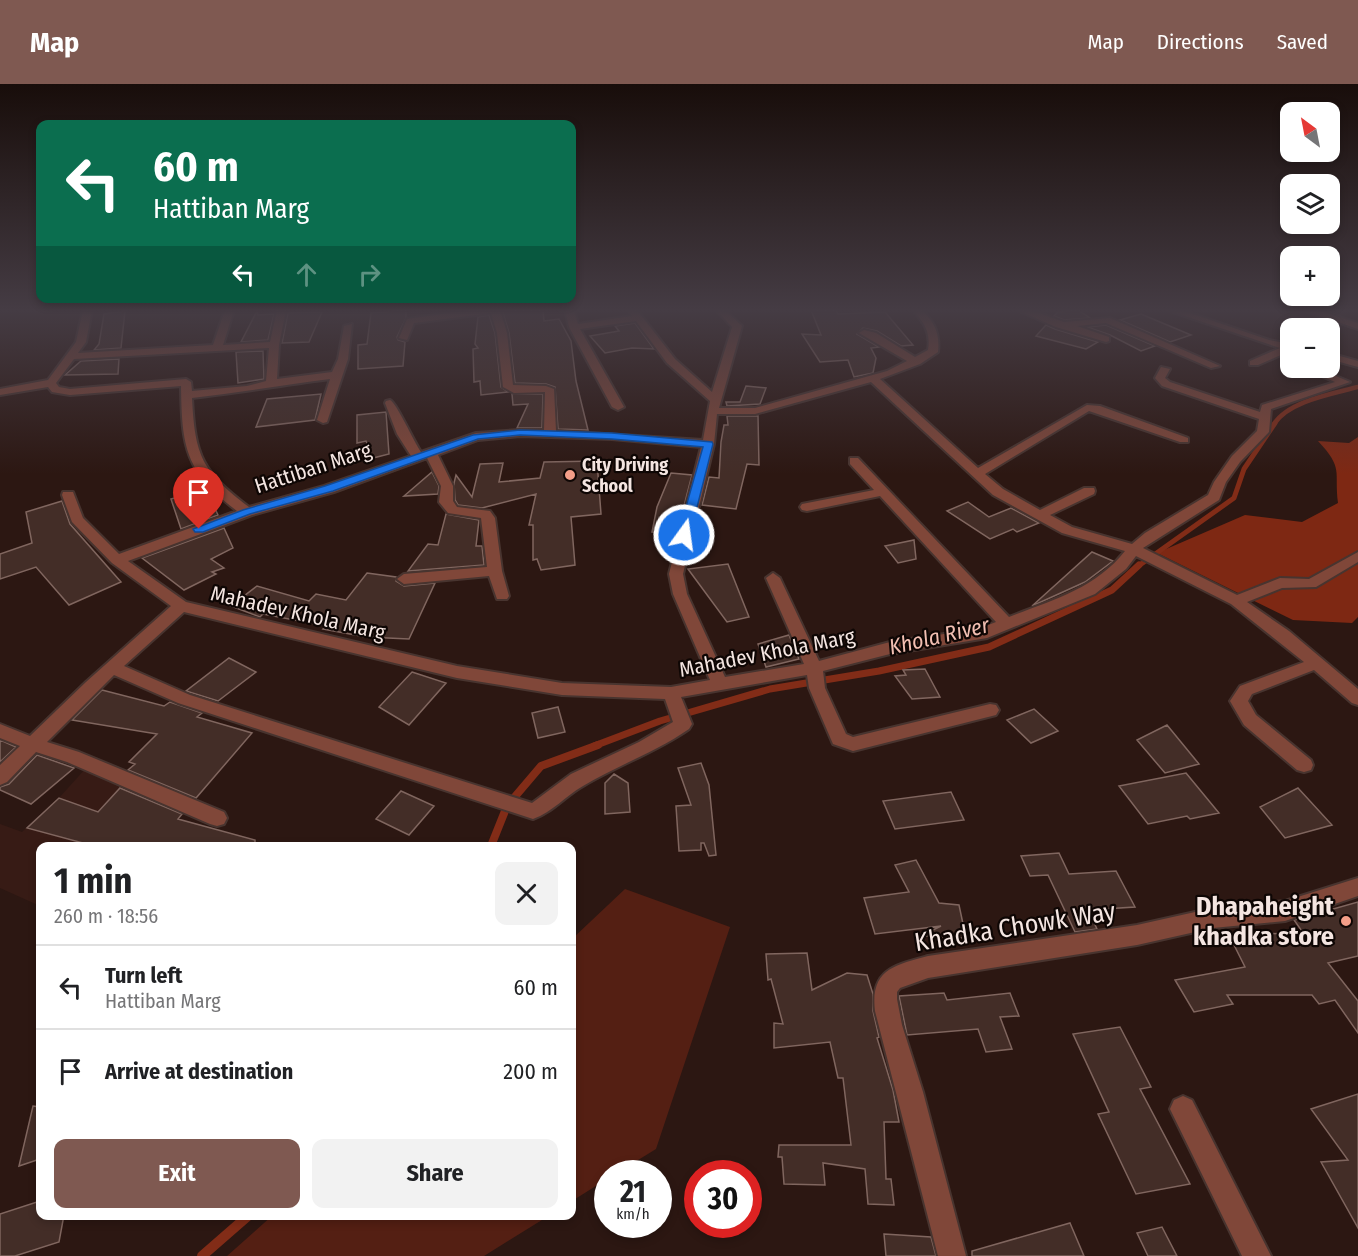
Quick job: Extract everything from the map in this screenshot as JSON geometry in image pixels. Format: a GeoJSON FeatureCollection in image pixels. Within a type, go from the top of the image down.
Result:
{"type":"FeatureCollection","features":[{"type":"Feature","properties":{"kind":"street"},"geometry":{"type":"LineString","coordinates":[[0,392],[51,383],[66,365]]}},
{"type":"Feature","properties":{"kind":"street"},"geometry":{"type":"LineString","coordinates":[[271,383],[272,365]]}},
{"type":"Feature","properties":{"kind":"street"},"geometry":{"type":"LineString","coordinates":[[323,420],[341,365]]}},
{"type":"Feature","properties":{"kind":"street"},"geometry":{"type":"LineString","coordinates":[[507,365],[510,389],[548,390],[550,434]]}},
{"type":"Feature","properties":{"kind":"street"},"geometry":{"type":"LineString","coordinates":[[595,365],[618,407]]}},
{"type":"Feature","properties":{"kind":"street"},"geometry":{"type":"LineString","coordinates":[[675,365],[713,405],[755,411],[873,378],[909,365]]}},
{"type":"Feature","properties":{"kind":"street"},"geometry":{"type":"LineString","coordinates":[[720,684],[680,594],[676,574],[688,516],[708,444],[713,405],[725,365]]}},
{"type":"Feature","properties":{"kind":"street"},"geometry":{"type":"LineString","coordinates":[[1165,369],[1160,378],[1166,384],[1264,417],[1266,407],[1279,401],[1345,382],[1335,378]]}},
{"type":"Feature","properties":{"kind":"street"},"geometry":{"type":"LineString","coordinates":[[185,395],[247,389],[271,383],[336,375]]}},
{"type":"Feature","properties":{"kind":"street"},"geometry":{"type":"LineString","coordinates":[[873,378],[998,492],[1067,530],[1140,552],[1236,601],[1283,635],[1358,699]]}},
{"type":"Feature","properties":{"kind":"street"},"geometry":{"type":"LineString","coordinates":[[51,383],[56,390],[70,392],[186,382],[185,395],[192,448],[200,468],[214,486],[247,512]]}},
{"type":"Feature","properties":{"kind":"street"},"geometry":{"type":"LineString","coordinates":[[390,404],[403,435],[424,454],[447,486],[446,502],[449,508],[485,514],[488,518],[495,571],[502,596]]}},
{"type":"Feature","properties":{"kind":"street"},"geometry":{"type":"LineString","coordinates":[[978,473],[1087,408],[1105,411],[1184,440]]}},
{"type":"Feature","properties":{"kind":"street","name":"Mahadev Khola Marg"},"geometry":{"type":"LineString","coordinates":[[181,606],[457,672],[677,709],[720,684],[815,678],[890,648],[981,634],[1090,591],[1140,552],[1150,536],[1214,497],[1220,482],[1236,459],[1263,432],[1264,417]]}},
{"type":"Feature","properties":{"kind":"street","name":"Hattiban Marg"},"geometry":{"type":"LineString","coordinates":[[117,560],[247,512],[329,489],[476,437],[494,434],[550,434],[612,436],[708,444]]}},
{"type":"Feature","properties":{"kind":"street"},"geometry":{"type":"LineString","coordinates":[[854,461],[1005,623]]}},
{"type":"Feature","properties":{"kind":"street"},"geometry":{"type":"LineString","coordinates":[[1038,516],[1089,491]]}},
{"type":"Feature","properties":{"kind":"street"},"geometry":{"type":"LineString","coordinates":[[807,507],[882,492]]}},
{"type":"Feature","properties":{"kind":"street"},"geometry":{"type":"LineString","coordinates":[[0,777],[181,606],[117,560],[77,519],[68,495]]}},
{"type":"Feature","properties":{"kind":"street"},"geometry":{"type":"LineString","coordinates":[[1236,601],[1280,583],[1311,584],[1333,573],[1358,556]]}},
{"type":"Feature","properties":{"kind":"street"},"geometry":{"type":"LineString","coordinates":[[404,579],[495,571]]}},
{"type":"Feature","properties":{"kind":"street"},"geometry":{"type":"LineString","coordinates":[[773,579],[839,739],[853,744],[990,710]]}},
{"type":"Feature","properties":{"kind":"street"},"geometry":{"type":"LineString","coordinates":[[1305,765],[1251,720],[1239,701],[1246,690],[1317,663]]}},
{"type":"Feature","properties":{"kind":"street"},"geometry":{"type":"LineString","coordinates":[[113,668],[184,699],[533,811],[548,804],[576,779],[654,744],[677,709]]}},
{"type":"Feature","properties":{"kind":"street"},"geometry":{"type":"LineString","coordinates":[[0,731],[73,757],[217,818]]}},
{"type":"Feature","properties":{"kind":"street","name":"Khadka Chowk Way"},"geometry":{"type":"LineString","coordinates":[[952,1256],[893,1039],[885,992],[888,983],[898,976],[928,967],[1137,935],[1213,918],[1285,911],[1358,888]]}},
{"type":"Feature","properties":{"kind":"street"},"geometry":{"type":"LineString","coordinates":[[1183,1109],[1257,1256]]}},
{"type":"Feature","properties":{"kind":"shaded area"},"geometry":{"type":"Polygon","coordinates":[[[1358,437],[1358,617],[1352,623],[1293,620],[1157,553],[1245,515],[1302,522],[1338,503],[1335,464],[1318,441],[1349,443],[1358,437]]]}},
{"type":"Feature","properties":{"kind":"shaded area"},"geometry":{"type":"Polygon","coordinates":[[[87,767],[150,794],[105,842],[36,842],[36,904],[0,888],[0,824],[22,832],[59,798],[87,767]]]}},
{"type":"Feature","properties":{"kind":"shaded area"},"geometry":{"type":"Polygon","coordinates":[[[625,889],[730,927],[656,1149],[638,1160],[594,1160],[594,1187],[576,1198],[576,935],[625,889]]]}},
{"type":"Feature","properties":{"kind":"shaded area"},"geometry":{"type":"Polygon","coordinates":[[[267,1220],[542,1220],[484,1256],[227,1256],[267,1220]]]}},
{"type":"Feature","properties":{"kind":"building"},"geometry":{"type":"Polygon","coordinates":[[[77,365],[119,365],[118,374],[65,375],[77,365]]]}},
{"type":"Feature","properties":{"kind":"building"},"geometry":{"type":"Polygon","coordinates":[[[237,365],[263,365],[264,379],[238,383],[237,365]]]}},
{"type":"Feature","properties":{"kind":"building"},"geometry":{"type":"Polygon","coordinates":[[[358,365],[403,365],[403,366],[358,369],[358,365]]]}},
{"type":"Feature","properties":{"kind":"building"},"geometry":{"type":"Polygon","coordinates":[[[473,365],[499,365],[501,387],[508,392],[481,395],[480,381],[474,382],[473,365]]]}},
{"type":"Feature","properties":{"kind":"building"},"geometry":{"type":"Polygon","coordinates":[[[513,365],[574,365],[588,430],[558,429],[555,387],[546,384],[515,383],[513,365]]]}},
{"type":"Feature","properties":{"kind":"building"},"geometry":{"type":"Polygon","coordinates":[[[850,365],[875,365],[873,373],[854,377],[850,365]]]}},
{"type":"Feature","properties":{"kind":"building"},"geometry":{"type":"Polygon","coordinates":[[[746,386],[766,388],[760,404],[727,406],[726,402],[740,402],[746,386]]]}},
{"type":"Feature","properties":{"kind":"building"},"geometry":{"type":"Polygon","coordinates":[[[321,394],[315,420],[256,427],[267,399],[321,394]]]}},
{"type":"Feature","properties":{"kind":"building"},"geometry":{"type":"Polygon","coordinates":[[[512,394],[543,394],[542,428],[517,428],[528,404],[513,405],[512,394]]]}},
{"type":"Feature","properties":{"kind":"building"},"geometry":{"type":"Polygon","coordinates":[[[386,412],[389,454],[373,458],[366,441],[357,443],[357,415],[386,412]]]}},
{"type":"Feature","properties":{"kind":"building"},"geometry":{"type":"Polygon","coordinates":[[[727,416],[758,416],[759,465],[747,464],[736,509],[702,505],[709,477],[719,478],[721,442],[724,425],[728,425],[727,416]]]}},
{"type":"Feature","properties":{"kind":"building"},"geometry":{"type":"Polygon","coordinates":[[[597,461],[601,514],[571,517],[575,565],[541,570],[537,559],[533,560],[533,525],[529,525],[536,494],[482,508],[458,505],[455,500],[456,475],[472,497],[480,464],[503,463],[499,482],[540,478],[544,462],[597,461]]]}},
{"type":"Feature","properties":{"kind":"building"},"geometry":{"type":"Polygon","coordinates":[[[432,472],[439,486],[438,494],[404,496],[432,472]]]}},
{"type":"Feature","properties":{"kind":"building"},"geometry":{"type":"Polygon","coordinates":[[[671,473],[692,475],[677,533],[652,532],[657,507],[671,473]]]}},
{"type":"Feature","properties":{"kind":"building"},"geometry":{"type":"Polygon","coordinates":[[[206,489],[218,515],[181,529],[171,499],[206,489]]]}},
{"type":"Feature","properties":{"kind":"building"},"geometry":{"type":"Polygon","coordinates":[[[62,501],[70,524],[121,582],[69,605],[36,567],[0,579],[0,554],[32,543],[26,512],[62,501]]]}},
{"type":"Feature","properties":{"kind":"building"},"geometry":{"type":"Polygon","coordinates":[[[968,502],[989,517],[1011,508],[1039,523],[1017,532],[1013,529],[990,539],[947,511],[968,502]]]}},
{"type":"Feature","properties":{"kind":"building"},"geometry":{"type":"Polygon","coordinates":[[[446,514],[479,520],[476,546],[482,546],[484,565],[408,571],[428,544],[438,545],[446,514]]]}},
{"type":"Feature","properties":{"kind":"building"},"geometry":{"type":"Polygon","coordinates":[[[224,528],[233,548],[211,559],[224,568],[212,572],[216,574],[184,590],[142,558],[224,528]]]}},
{"type":"Feature","properties":{"kind":"building"},"geometry":{"type":"Polygon","coordinates":[[[914,540],[916,559],[898,563],[885,546],[914,540]]]}},
{"type":"Feature","properties":{"kind":"building"},"geometry":{"type":"Polygon","coordinates":[[[1092,552],[1113,561],[1085,582],[1032,606],[1092,552]]]}},
{"type":"Feature","properties":{"kind":"building"},"geometry":{"type":"Polygon","coordinates":[[[728,564],[749,617],[727,622],[688,569],[728,564]]]}},
{"type":"Feature","properties":{"kind":"building"},"geometry":{"type":"Polygon","coordinates":[[[367,573],[396,577],[396,581],[404,586],[435,583],[409,639],[366,637],[323,629],[326,626],[263,614],[260,617],[231,606],[257,586],[309,601],[316,594],[346,600],[367,573]]]}},
{"type":"Feature","properties":{"kind":"building"},"geometry":{"type":"Polygon","coordinates":[[[789,635],[799,659],[766,667],[758,644],[789,635]]]}},
{"type":"Feature","properties":{"kind":"building"},"geometry":{"type":"Polygon","coordinates":[[[229,658],[256,672],[218,701],[186,691],[229,658]]]}},
{"type":"Feature","properties":{"kind":"building"},"geometry":{"type":"Polygon","coordinates":[[[925,669],[940,697],[912,699],[895,676],[906,675],[903,670],[925,669]]]}},
{"type":"Feature","properties":{"kind":"building"},"geometry":{"type":"Polygon","coordinates":[[[412,672],[446,683],[409,725],[379,707],[412,672]]]}},
{"type":"Feature","properties":{"kind":"building"},"geometry":{"type":"Polygon","coordinates":[[[102,690],[164,706],[170,702],[202,713],[197,717],[252,733],[196,798],[128,770],[135,764],[129,762],[157,734],[72,720],[102,690]]]}},
{"type":"Feature","properties":{"kind":"building"},"geometry":{"type":"Polygon","coordinates":[[[558,707],[565,732],[538,738],[532,713],[558,707]]]}},
{"type":"Feature","properties":{"kind":"building"},"geometry":{"type":"Polygon","coordinates":[[[1034,709],[1058,731],[1031,743],[1007,720],[1034,709]]]}},
{"type":"Feature","properties":{"kind":"building"},"geometry":{"type":"Polygon","coordinates":[[[1167,725],[1199,764],[1165,773],[1137,740],[1167,725]]]}},
{"type":"Feature","properties":{"kind":"building"},"geometry":{"type":"Polygon","coordinates":[[[0,740],[16,747],[0,762],[0,740]]]}},
{"type":"Feature","properties":{"kind":"building"},"geometry":{"type":"Polygon","coordinates":[[[37,755],[74,768],[31,804],[0,790],[0,787],[9,784],[37,755]]]}},
{"type":"Feature","properties":{"kind":"building"},"geometry":{"type":"Polygon","coordinates":[[[701,763],[709,785],[716,855],[709,856],[704,843],[701,843],[701,850],[679,851],[676,806],[691,805],[678,768],[701,763]]]}},
{"type":"Feature","properties":{"kind":"building"},"geometry":{"type":"Polygon","coordinates":[[[1186,773],[1219,813],[1190,819],[1187,816],[1148,824],[1119,786],[1186,773]]]}},
{"type":"Feature","properties":{"kind":"building"},"geometry":{"type":"Polygon","coordinates":[[[614,774],[628,783],[630,812],[605,814],[605,783],[614,774]]]}},
{"type":"Feature","properties":{"kind":"building"},"geometry":{"type":"Polygon","coordinates":[[[120,788],[182,814],[178,819],[255,840],[255,842],[79,842],[27,828],[59,798],[98,812],[120,788]]]}},
{"type":"Feature","properties":{"kind":"building"},"geometry":{"type":"Polygon","coordinates":[[[1298,788],[1332,825],[1285,838],[1260,807],[1298,788]]]}},
{"type":"Feature","properties":{"kind":"building"},"geometry":{"type":"Polygon","coordinates":[[[401,791],[434,806],[409,835],[376,819],[401,791]]]}},
{"type":"Feature","properties":{"kind":"building"},"geometry":{"type":"Polygon","coordinates":[[[951,792],[964,820],[895,829],[883,801],[951,792]]]}},
{"type":"Feature","properties":{"kind":"building"},"geometry":{"type":"Polygon","coordinates":[[[1059,853],[1069,874],[1116,871],[1135,907],[1088,910],[1097,929],[1075,932],[1048,875],[1030,876],[1021,856],[1059,853]]]}},
{"type":"Feature","properties":{"kind":"building"},"geometry":{"type":"Polygon","coordinates":[[[916,860],[939,903],[959,905],[966,938],[921,936],[941,926],[875,934],[864,898],[909,892],[895,865],[916,860]]]}},
{"type":"Feature","properties":{"kind":"building"},"geometry":{"type":"Polygon","coordinates":[[[1358,902],[1358,956],[1328,963],[1358,1001],[1358,1033],[1335,1000],[1319,1004],[1312,995],[1227,995],[1233,1004],[1194,1012],[1175,980],[1245,967],[1228,933],[1304,934],[1294,920],[1358,902]]]}},
{"type":"Feature","properties":{"kind":"building"},"geometry":{"type":"Polygon","coordinates":[[[807,953],[812,990],[847,973],[867,975],[873,994],[873,1011],[879,1037],[877,1038],[893,1090],[899,1122],[884,1122],[886,1179],[891,1179],[894,1205],[868,1204],[865,1169],[823,1163],[825,1185],[784,1184],[782,1157],[778,1157],[779,1145],[851,1145],[843,1078],[838,1078],[830,1042],[774,1048],[774,1023],[783,1024],[771,979],[768,980],[766,954],[807,953]]]}},
{"type":"Feature","properties":{"kind":"building"},"geometry":{"type":"Polygon","coordinates":[[[944,993],[947,1000],[1010,993],[1019,1016],[1000,1017],[1012,1049],[986,1052],[978,1029],[907,1035],[899,996],[944,993]]]}},
{"type":"Feature","properties":{"kind":"building"},"geometry":{"type":"Polygon","coordinates":[[[1120,1027],[1151,1087],[1140,1089],[1190,1184],[1136,1194],[1098,1114],[1109,1112],[1073,1034],[1120,1027]]]}},
{"type":"Feature","properties":{"kind":"building"},"geometry":{"type":"Polygon","coordinates":[[[1358,1094],[1358,1228],[1321,1162],[1348,1160],[1311,1109],[1358,1094]]]}},
{"type":"Feature","properties":{"kind":"building"},"geometry":{"type":"Polygon","coordinates":[[[33,1106],[36,1106],[36,1160],[19,1166],[33,1106]]]}},
{"type":"Feature","properties":{"kind":"building"},"geometry":{"type":"Polygon","coordinates":[[[36,1202],[36,1220],[63,1220],[59,1242],[15,1256],[0,1256],[0,1214],[36,1202]]]}},
{"type":"Feature","properties":{"kind":"building"},"geometry":{"type":"Polygon","coordinates":[[[1070,1223],[1084,1256],[972,1256],[972,1251],[1070,1223]]]}},
{"type":"Feature","properties":{"kind":"building"},"geometry":{"type":"Polygon","coordinates":[[[1162,1227],[1177,1256],[1148,1256],[1137,1233],[1162,1227]]]}},
{"type":"Feature","properties":{"kind":"building"},"geometry":{"type":"Polygon","coordinates":[[[884,1234],[931,1237],[936,1256],[886,1256],[884,1234]]]}},
{"type":"Feature","properties":{"kind":"waterway","name":"Khola River"},"geometry":{"type":"LineString","coordinates":[[1274,424],[1281,416],[1300,404],[1358,387]]}},
{"type":"Feature","properties":{"kind":"waterway","name":"Khola River"},"geometry":{"type":"LineString","coordinates":[[1137,567],[1234,498],[1244,469],[1275,423]]}},
{"type":"Feature","properties":{"kind":"waterway","name":"Khola River"},"geometry":{"type":"LineString","coordinates":[[594,746],[660,721],[770,689],[879,671],[989,647],[1112,590],[1139,565]]}},
{"type":"Feature","properties":{"kind":"waterway","name":"Khola River"},"geometry":{"type":"LineString","coordinates":[[493,842],[507,806],[541,766],[598,745]]}},
{"type":"Feature","properties":{"kind":"waterway","name":"Khola River"},"geometry":{"type":"LineString","coordinates":[[202,1256],[243,1220]]}},
{"type":"Feature","properties":{"kind":"place","name":"City Driving School"},"geometry":{"type":"Point","coordinates":[570,475]}},
{"type":"Feature","properties":{"kind":"place","name":"Dhapaheight khadka store"},"geometry":{"type":"Point","coordinates":[1346,921]}},
{"type":"Feature","properties":{"kind":"route"},"geometry":{"type":"LineString","coordinates":[[199,529],[247,512],[329,489],[476,437],[520,433],[612,436],[708,444],[684,535]]}}]}
